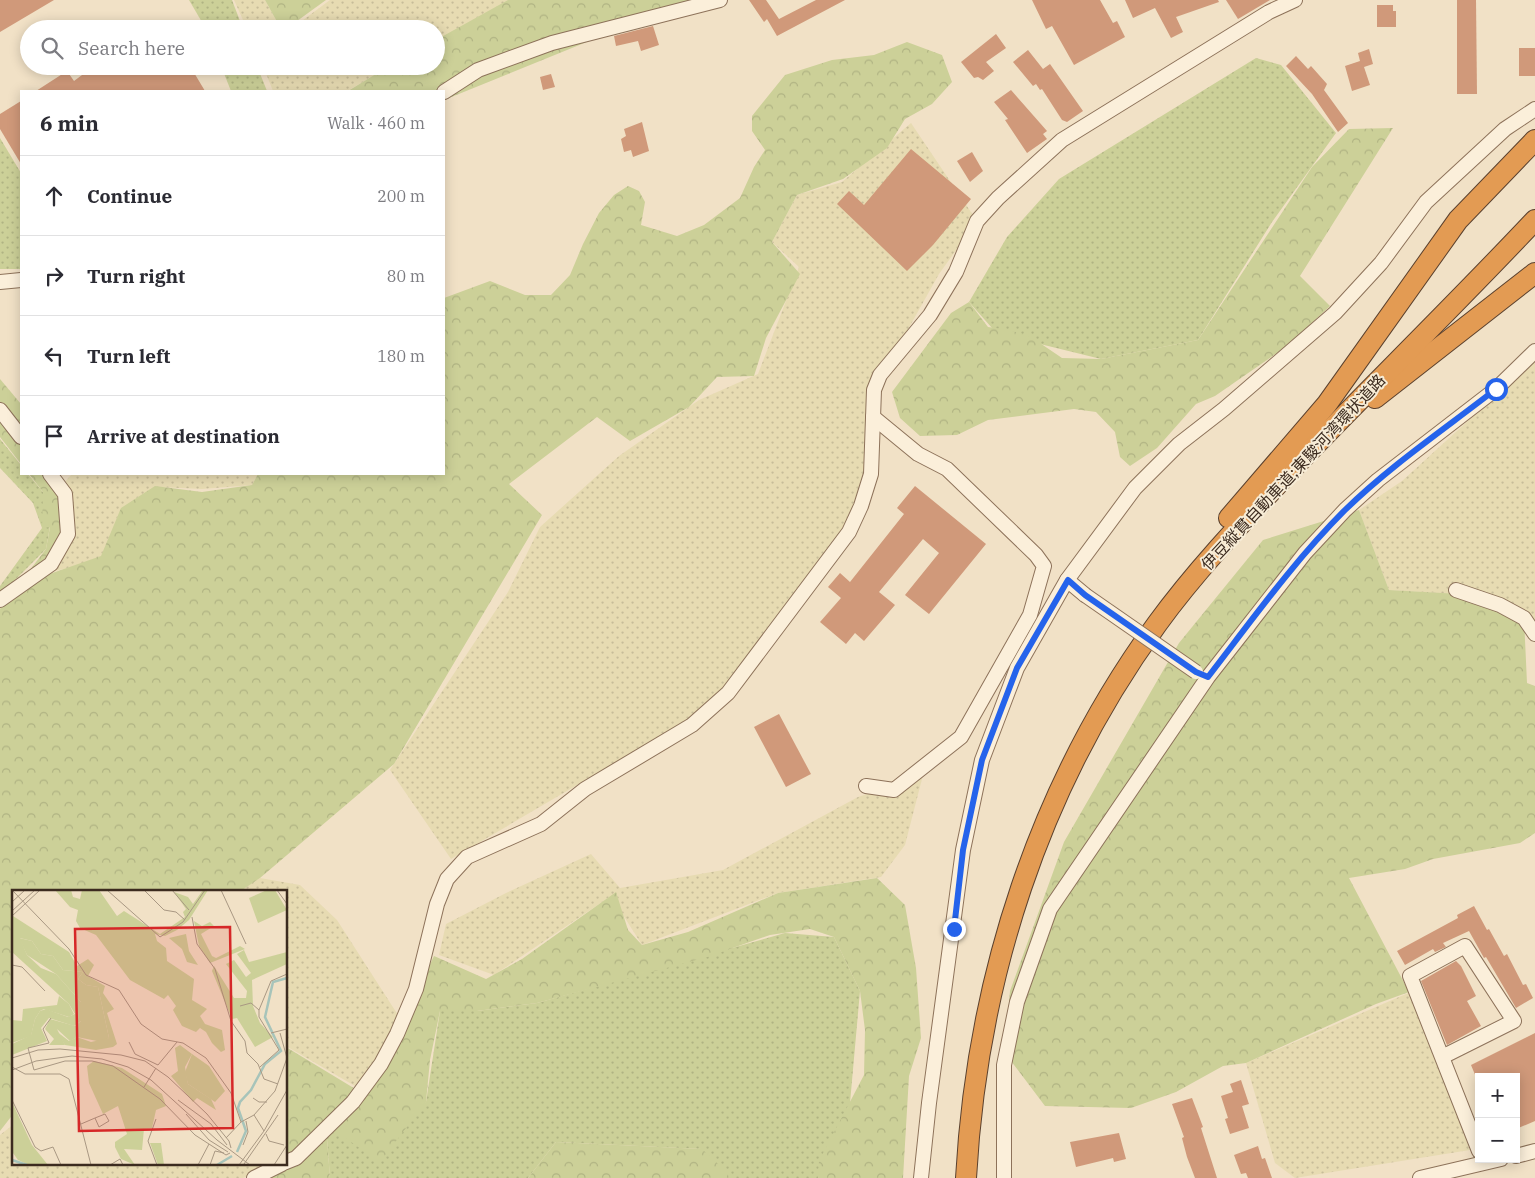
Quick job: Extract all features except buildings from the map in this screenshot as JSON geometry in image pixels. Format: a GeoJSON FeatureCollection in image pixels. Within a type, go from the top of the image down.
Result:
{"type":"FeatureCollection","features":[{"type":"Feature","properties":{"kind":"highway"},"geometry":{"type":"LineString","coordinates":[[1159,621],[1232,514],[1327,404],[1458,220],[1535,140]]}},
{"type":"Feature","properties":{"kind":"highway","name":"伊豆縦貫自動車道;東駿河湾環状道路"},"geometry":{"type":"LineString","coordinates":[[966,1178],[977,1059],[991,990],[1012,914],[1034,851],[1058,793],[1092,725],[1125,669],[1159,621],[1245,519],[1535,220]]}},
{"type":"Feature","properties":{"kind":"highway","name":"伊豆縦貫自動車道;東駿河湾環状道路"},"geometry":{"type":"LineString","coordinates":[[974,1178],[986,1060],[999,992],[1019,919],[1042,854],[1066,796],[1097,736],[1134,677],[1169,627],[1252,528],[1372,400],[1535,232]]}},
{"type":"Feature","properties":{"kind":"highway"},"geometry":{"type":"LineString","coordinates":[[1372,400],[1535,273]]}},
{"type":"Feature","properties":{"kind":"street"},"geometry":{"type":"LineString","coordinates":[[445,91],[478,70],[552,43],[720,0]]}},
{"type":"Feature","properties":{"kind":"street"},"geometry":{"type":"LineString","coordinates":[[288,1161],[296,1158],[353,1102],[380,1064],[397,1034],[416,990],[437,904],[447,879],[467,857],[541,824],[585,789],[692,725],[728,693],[849,532],[861,506],[871,474],[874,390],[880,375],[930,315],[956,272],[977,222],[998,198],[1062,140],[1269,12],[1295,0]]}},
{"type":"Feature","properties":{"kind":"street"},"geometry":{"type":"LineString","coordinates":[[921,1178],[928,1103],[963,850],[982,760],[1017,668],[1068,580],[1135,488],[1179,444],[1224,409],[1335,313],[1381,263],[1426,202],[1505,129],[1535,109]]}},
{"type":"Feature","properties":{"kind":"street"},"geometry":{"type":"LineString","coordinates":[[0,282],[20,280]]}},
{"type":"Feature","properties":{"kind":"street"},"geometry":{"type":"LineString","coordinates":[[1004,1178],[1004,1065],[1017,1002],[1050,909],[1202,675],[1305,553],[1345,510],[1378,480],[1496,389],[1535,351]]}},
{"type":"Feature","properties":{"kind":"street"},"geometry":{"type":"LineString","coordinates":[[0,410],[20,435]]}},
{"type":"Feature","properties":{"kind":"street"},"geometry":{"type":"LineString","coordinates":[[866,786],[894,790],[961,737],[1030,615],[1044,566],[1036,555],[948,469],[918,454],[873,416]]}},
{"type":"Feature","properties":{"kind":"street"},"geometry":{"type":"LineString","coordinates":[[0,600],[51,564],[68,534],[65,494],[51,475]]}},
{"type":"Feature","properties":{"kind":"street"},"geometry":{"type":"LineString","coordinates":[[1068,580],[1085,595],[1202,675]]}},
{"type":"Feature","properties":{"kind":"street"},"geometry":{"type":"LineString","coordinates":[[1456,590],[1500,605],[1524,618],[1535,634]]}},
{"type":"Feature","properties":{"kind":"street"},"geometry":{"type":"LineString","coordinates":[[1030,615],[1045,622]]}},
{"type":"Feature","properties":{"kind":"street"},"geometry":{"type":"LineString","coordinates":[[1442,1057],[1514,1021],[1465,946],[1410,976],[1475,1142]]}},
{"type":"Feature","properties":{"kind":"street"},"geometry":{"type":"LineString","coordinates":[[1520,1155],[1535,1151]]}},
{"type":"Feature","properties":{"kind":"street"},"geometry":{"type":"LineString","coordinates":[[1420,1178],[1475,1160]]}},
{"type":"Feature","properties":{"kind":"street"},"geometry":{"type":"LineString","coordinates":[[254,1178],[278,1166]]}},
{"type":"Feature","properties":{"kind":"shaded area"},"geometry":{"type":"Polygon","coordinates":[[[234,0],[265,0],[276,20],[243,20],[234,0]]]}},
{"type":"Feature","properties":{"kind":"shaded area"},"geometry":{"type":"Polygon","coordinates":[[[330,0],[509,0],[445,36],[445,20],[303,20],[330,0]]]}},
{"type":"Feature","properties":{"kind":"shaded area"},"geometry":{"type":"Polygon","coordinates":[[[267,75],[375,75],[349,90],[273,90],[267,75]]]}},
{"type":"Feature","properties":{"kind":"shaded area"},"geometry":{"type":"Polygon","coordinates":[[[911,123],[977,221],[939,274],[874,390],[872,452],[839,546],[717,703],[451,859],[390,770],[508,592],[540,527],[619,456],[699,400],[758,374],[799,267],[772,242],[797,195],[842,182],[911,123]]]}},
{"type":"Feature","properties":{"kind":"shaded area"},"geometry":{"type":"Polygon","coordinates":[[[1535,360],[1535,623],[1470,595],[1389,590],[1359,510],[1402,481],[1535,360]]]}},
{"type":"Feature","properties":{"kind":"shaded area"},"geometry":{"type":"Polygon","coordinates":[[[71,475],[257,475],[252,485],[202,489],[159,487],[104,559],[35,576],[68,534],[62,485],[71,475]]]}},
{"type":"Feature","properties":{"kind":"shaded area"},"geometry":{"type":"Polygon","coordinates":[[[923,775],[905,845],[881,877],[778,893],[642,945],[611,896],[494,975],[439,955],[446,924],[506,893],[591,854],[620,888],[723,870],[858,797],[923,775]]]}},
{"type":"Feature","properties":{"kind":"shaded area"},"geometry":{"type":"Polygon","coordinates":[[[260,878],[300,885],[337,920],[407,1029],[355,1086],[288,1047],[288,890],[241,890],[260,878]]]}},
{"type":"Feature","properties":{"kind":"shaded area"},"geometry":{"type":"Polygon","coordinates":[[[1413,991],[1470,1150],[1295,1178],[1275,1163],[1246,1063],[1413,991]]]}},
{"type":"Feature","properties":{"kind":"shaded area"},"geometry":{"type":"Polygon","coordinates":[[[12,1126],[12,1166],[278,1166],[243,1178],[0,1178],[0,1135],[12,1126]]]}},
{"type":"Feature","properties":{"kind":"green space"},"geometry":{"type":"Polygon","coordinates":[[[189,0],[232,0],[240,20],[201,20],[189,0]]]}},
{"type":"Feature","properties":{"kind":"green space"},"geometry":{"type":"Polygon","coordinates":[[[265,0],[326,0],[298,20],[276,20],[265,0]]]}},
{"type":"Feature","properties":{"kind":"green space"},"geometry":{"type":"Polygon","coordinates":[[[508,0],[690,0],[445,100],[445,90],[350,90],[374,75],[445,75],[445,35],[508,0]]]}},
{"type":"Feature","properties":{"kind":"green space"},"geometry":{"type":"Polygon","coordinates":[[[907,42],[942,55],[952,82],[932,104],[905,119],[887,148],[843,179],[797,195],[772,242],[800,274],[766,338],[754,376],[717,377],[689,407],[630,441],[597,417],[509,484],[542,515],[394,764],[260,878],[242,890],[12,890],[12,1116],[0,1131],[0,609],[46,549],[50,527],[42,528],[43,492],[30,475],[56,475],[70,532],[38,578],[101,556],[121,508],[155,486],[202,492],[252,485],[257,475],[445,475],[445,298],[490,281],[525,295],[551,295],[570,275],[599,213],[614,195],[628,186],[639,191],[645,202],[641,225],[677,236],[704,225],[740,198],[754,167],[765,150],[752,131],[752,116],[785,75],[832,60],[874,55],[907,42]]]}},
{"type":"Feature","properties":{"kind":"green space"},"geometry":{"type":"Polygon","coordinates":[[[1256,58],[1281,65],[1336,133],[1272,222],[1198,340],[1101,359],[1040,344],[992,328],[969,302],[1007,237],[1059,179],[1256,58]]]}},
{"type":"Feature","properties":{"kind":"green space"},"geometry":{"type":"Polygon","coordinates":[[[225,75],[261,75],[267,90],[231,90],[225,75]]]}},
{"type":"Feature","properties":{"kind":"green space"},"geometry":{"type":"Polygon","coordinates":[[[1393,128],[1300,276],[1330,306],[1287,346],[1215,396],[1196,404],[1157,448],[1130,466],[1120,457],[1115,432],[1096,412],[1074,409],[988,420],[957,435],[920,436],[900,418],[892,392],[951,313],[969,302],[988,327],[1009,330],[1031,337],[1062,358],[1101,359],[1198,340],[1312,167],[1349,129],[1393,128]]]}},
{"type":"Feature","properties":{"kind":"green space"},"geometry":{"type":"Polygon","coordinates":[[[0,138],[20,171],[20,269],[0,269],[0,138]]]}},
{"type":"Feature","properties":{"kind":"green space"},"geometry":{"type":"Polygon","coordinates":[[[0,379],[20,403],[20,463],[0,437],[0,379]]]}},
{"type":"Feature","properties":{"kind":"green space"},"geometry":{"type":"Polygon","coordinates":[[[0,439],[20,464],[20,475],[29,475],[43,492],[50,526],[46,549],[0,595],[0,586],[42,528],[33,503],[0,468],[0,439]]]}},
{"type":"Feature","properties":{"kind":"green space"},"geometry":{"type":"Polygon","coordinates":[[[1359,510],[1389,590],[1460,594],[1524,618],[1527,683],[1535,686],[1535,833],[1520,843],[1433,859],[1405,869],[1349,878],[1409,992],[1376,1004],[1246,1063],[1223,1066],[1176,1092],[1131,1108],[1045,1106],[1005,1053],[1010,991],[1064,842],[1179,643],[1263,540],[1359,510]]]}},
{"type":"Feature","properties":{"kind":"green space"},"geometry":{"type":"Polygon","coordinates":[[[877,878],[905,905],[916,968],[921,1038],[909,1076],[903,1178],[818,1178],[819,1161],[864,1075],[865,1030],[860,991],[834,937],[810,929],[770,935],[707,957],[537,1003],[477,1011],[440,1011],[430,1060],[426,1102],[380,1162],[328,1126],[393,1041],[434,956],[486,979],[522,959],[616,892],[628,930],[642,945],[688,932],[778,893],[877,878]]]}},
{"type":"Feature","properties":{"kind":"green space"},"geometry":{"type":"Polygon","coordinates":[[[785,933],[834,937],[860,991],[850,1103],[819,1178],[724,1178],[701,1149],[556,1142],[528,1178],[330,1178],[326,1125],[426,1102],[440,1011],[477,1011],[537,1003],[785,933]]]}},
{"type":"Feature","properties":{"kind":"green space"},"geometry":{"type":"Polygon","coordinates":[[[288,1048],[357,1090],[326,1125],[330,1178],[267,1178],[283,1166],[288,1166],[288,1048]]]}},
{"type":"Feature","properties":{"kind":"green space"},"geometry":{"type":"Polygon","coordinates":[[[556,1142],[702,1149],[727,1172],[729,1178],[528,1178],[556,1142]]]}},
{"type":"Feature","properties":{"kind":"route"},"geometry":{"type":"LineString","coordinates":[[954,929],[963,850],[982,760],[1017,668],[1068,580],[1085,595],[1196,672],[1208,677],[1305,553],[1345,510],[1378,480],[1496,389]]}}]}
